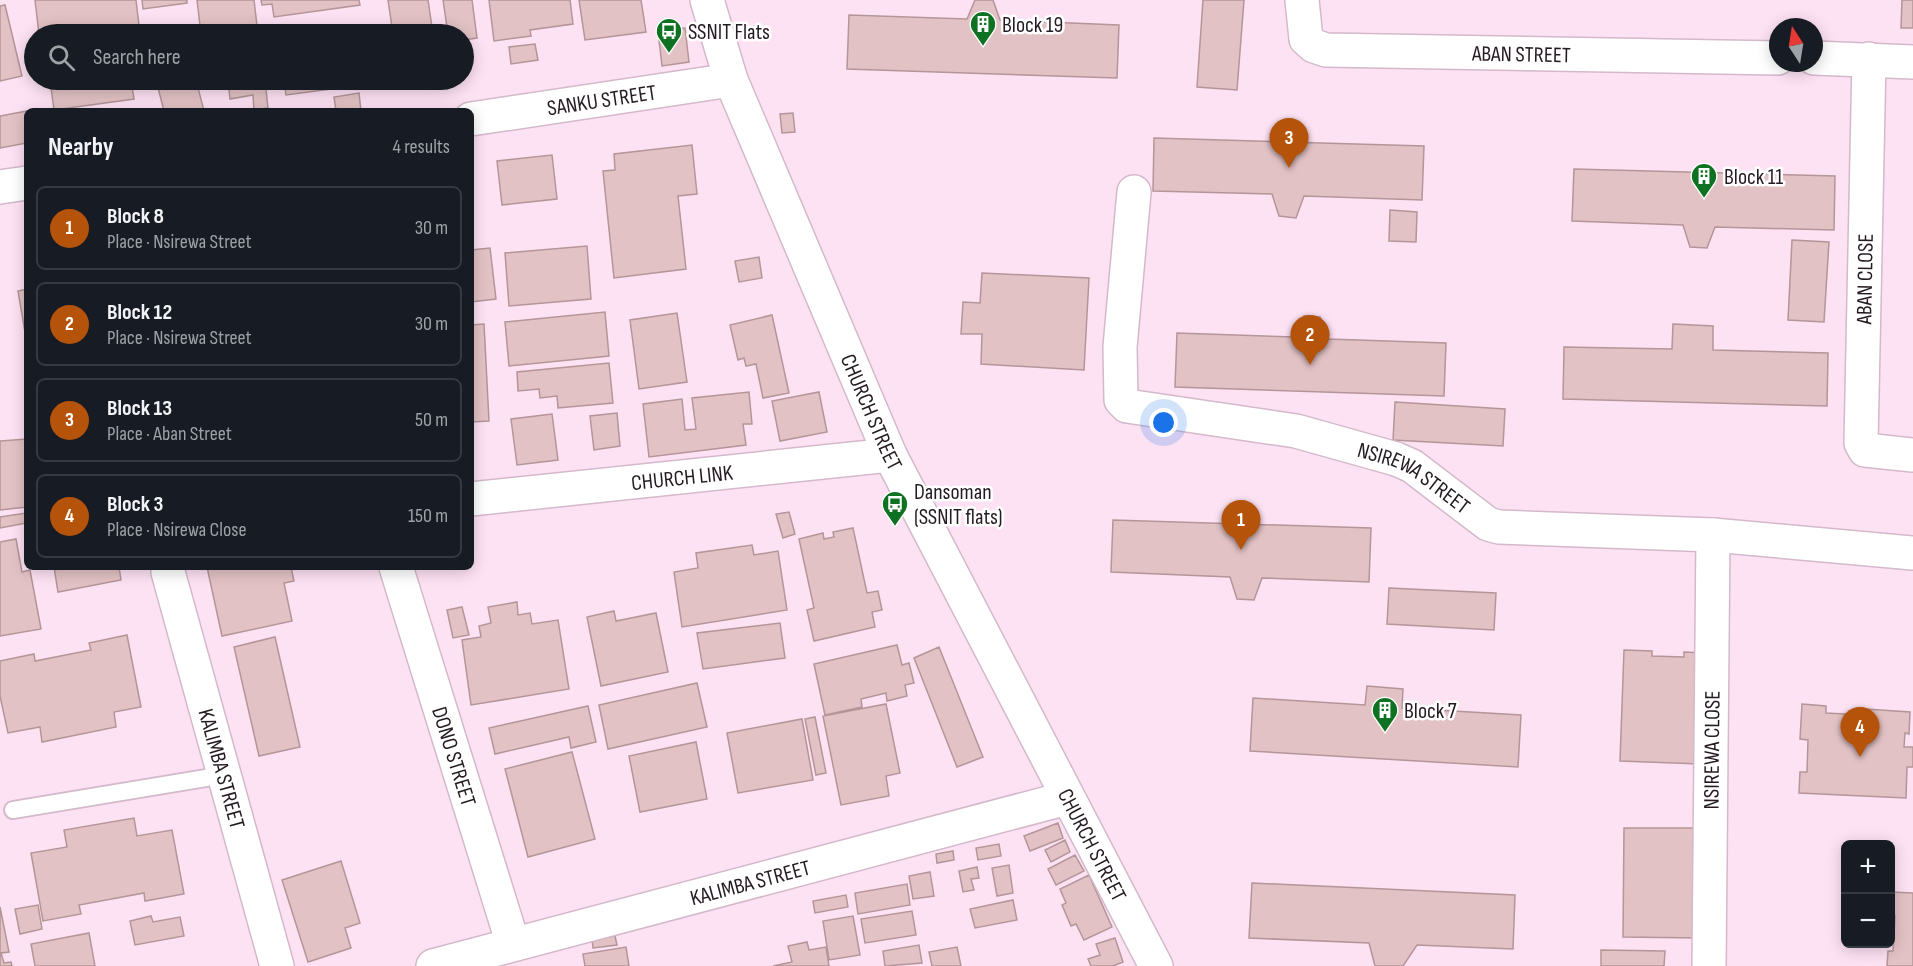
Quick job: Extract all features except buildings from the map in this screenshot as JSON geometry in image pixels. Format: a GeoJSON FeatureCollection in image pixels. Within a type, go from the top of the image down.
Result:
{"type":"FeatureCollection","features":[{"type":"Feature","properties":{"kind":"street","name":"CHURCH STREET"},"geometry":{"type":"LineString","coordinates":[[707,0],[731,80],[890,455],[1156,966]]}},
{"type":"Feature","properties":{"kind":"street","name":"ABAN STREET"},"geometry":{"type":"LineString","coordinates":[[1302,0],[1306,39],[1314,46],[1326,50],[1769,58]]}},
{"type":"Feature","properties":{"kind":"street"},"geometry":{"type":"LineString","coordinates":[[1823,58],[1913,62]]}},
{"type":"Feature","properties":{"kind":"street","name":"ABAN CLOSE"},"geometry":{"type":"LineString","coordinates":[[1869,59],[1861,443],[1865,450],[1913,455]]}},
{"type":"Feature","properties":{"kind":"street","name":"SANKU STREET"},"geometry":{"type":"LineString","coordinates":[[474,119],[731,80]]}},
{"type":"Feature","properties":{"kind":"street"},"geometry":{"type":"LineString","coordinates":[[0,187],[24,183]]}},
{"type":"Feature","properties":{"kind":"street","name":"NSIREWA STREET"},"geometry":{"type":"LineString","coordinates":[[1134,192],[1120,346],[1121,400],[1127,406],[1296,431],[1396,459],[1412,466],[1488,524],[1498,528],[1713,535],[1913,553]]}},
{"type":"Feature","properties":{"kind":"street","name":"CHURCH LINK"},"geometry":{"type":"LineString","coordinates":[[474,498],[890,455]]}},
{"type":"Feature","properties":{"kind":"street","name":"NSIREWA CLOSE"},"geometry":{"type":"LineString","coordinates":[[1708,966],[1713,535]]}},
{"type":"Feature","properties":{"kind":"street","name":"DONO STREET"},"geometry":{"type":"LineString","coordinates":[[397,570],[513,944]]}},
{"type":"Feature","properties":{"kind":"street","name":"KALIMBA STREET"},"geometry":{"type":"LineString","coordinates":[[168,572],[277,966]]}},
{"type":"Feature","properties":{"kind":"street","name":"KALIMBA STREET"},"geometry":{"type":"LineString","coordinates":[[433,966],[1067,798]]}},
{"type":"Feature","properties":{"kind":"lane"},"geometry":{"type":"LineString","coordinates":[[14,810],[225,776]]}},
{"type":"Feature","properties":{"kind":"place","name":"Block 19"},"geometry":{"type":"Point","coordinates":[983,47]}},
{"type":"Feature","properties":{"kind":"place","name":"SSNIT Flats"},"geometry":{"type":"Point","coordinates":[669,54]}},
{"type":"Feature","properties":{"kind":"place","name":"Block 13"},"geometry":{"type":"Point","coordinates":[1289,168]}},
{"type":"Feature","properties":{"kind":"place","name":"Block 11"},"geometry":{"type":"Point","coordinates":[1704,199]}},
{"type":"Feature","properties":{"kind":"place","name":"Block 12"},"geometry":{"type":"Point","coordinates":[1310,365]}},
{"type":"Feature","properties":{"kind":"place","name":"Dansoman (SSNIT flats)"},"geometry":{"type":"Point","coordinates":[895,527]}},
{"type":"Feature","properties":{"kind":"place","name":"Block 8"},"geometry":{"type":"Point","coordinates":[1241,550]}},
{"type":"Feature","properties":{"kind":"place","name":"Block 7"},"geometry":{"type":"Point","coordinates":[1385,733]}},
{"type":"Feature","properties":{"kind":"place","name":"Block 3"},"geometry":{"type":"Point","coordinates":[1860,757]}}]}
